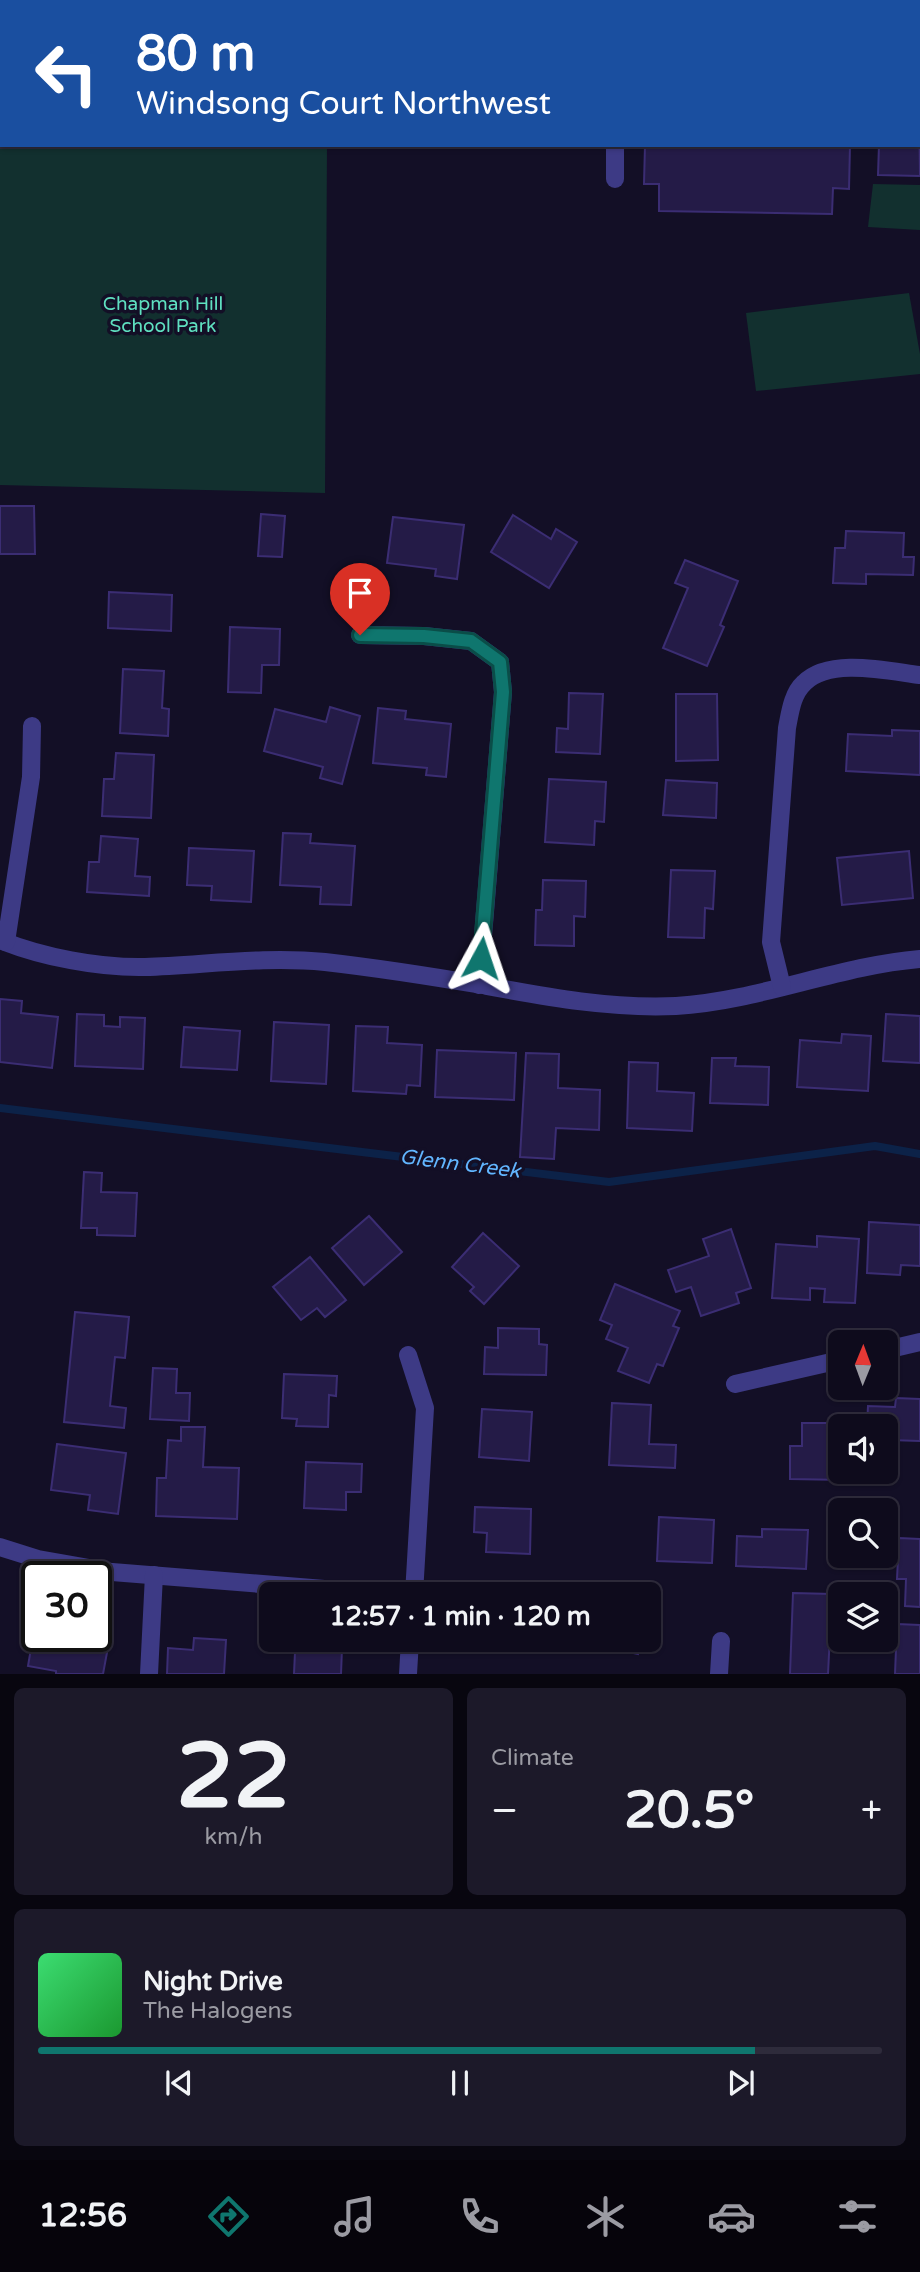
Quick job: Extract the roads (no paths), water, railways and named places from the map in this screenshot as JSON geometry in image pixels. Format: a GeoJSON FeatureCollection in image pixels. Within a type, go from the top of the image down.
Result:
{"type":"FeatureCollection","features":[{"type":"Feature","properties":{"kind":"street"},"geometry":{"type":"LineString","coordinates":[[615,147],[615,179]]}},
{"type":"Feature","properties":{"kind":"street"},"geometry":{"type":"LineString","coordinates":[[360,635],[424,636],[471,641],[500,662],[503,692],[479,985]]}},
{"type":"Feature","properties":{"kind":"street"},"geometry":{"type":"LineString","coordinates":[[782,986],[771,942],[787,728],[793,699],[804,683],[821,672],[850,667],[920,675]]}},
{"type":"Feature","properties":{"kind":"street"},"geometry":{"type":"LineString","coordinates":[[32,726],[31,777],[3,941],[80,962],[143,967],[254,959],[321,962],[392,970],[580,1003],[633,1007],[678,1006],[728,999],[884,962],[920,959]]}},
{"type":"Feature","properties":{"kind":"street"},"geometry":{"type":"LineString","coordinates":[[898,1347],[920,1342]]}},
{"type":"Feature","properties":{"kind":"street"},"geometry":{"type":"LineString","coordinates":[[408,1355],[425,1408],[415,1582]]}},
{"type":"Feature","properties":{"kind":"street"},"geometry":{"type":"LineString","coordinates":[[735,1384],[828,1363]]}},
{"type":"Feature","properties":{"kind":"street"},"geometry":{"type":"LineString","coordinates":[[0,1547],[38,1559],[88,1568],[259,1584]]}},
{"type":"Feature","properties":{"kind":"street"},"geometry":{"type":"LineString","coordinates":[[149,1674],[154,1575]]}},
{"type":"Feature","properties":{"kind":"street"},"geometry":{"type":"LineString","coordinates":[[719,1674],[721,1642]]}},
{"type":"Feature","properties":{"kind":"street"},"geometry":{"type":"LineString","coordinates":[[408,1674],[409,1652]]}},
{"type":"Feature","properties":{"kind":"waterway","name":"Glenn Creek"},"geometry":{"type":"LineString","coordinates":[[0,1108],[609,1182],[875,1146],[920,1154]]}},
{"type":"Feature","properties":{"kind":"park label","name":"Chapman Hill School Park"},"geometry":{"type":"Point","coordinates":[163,315]}}]}
